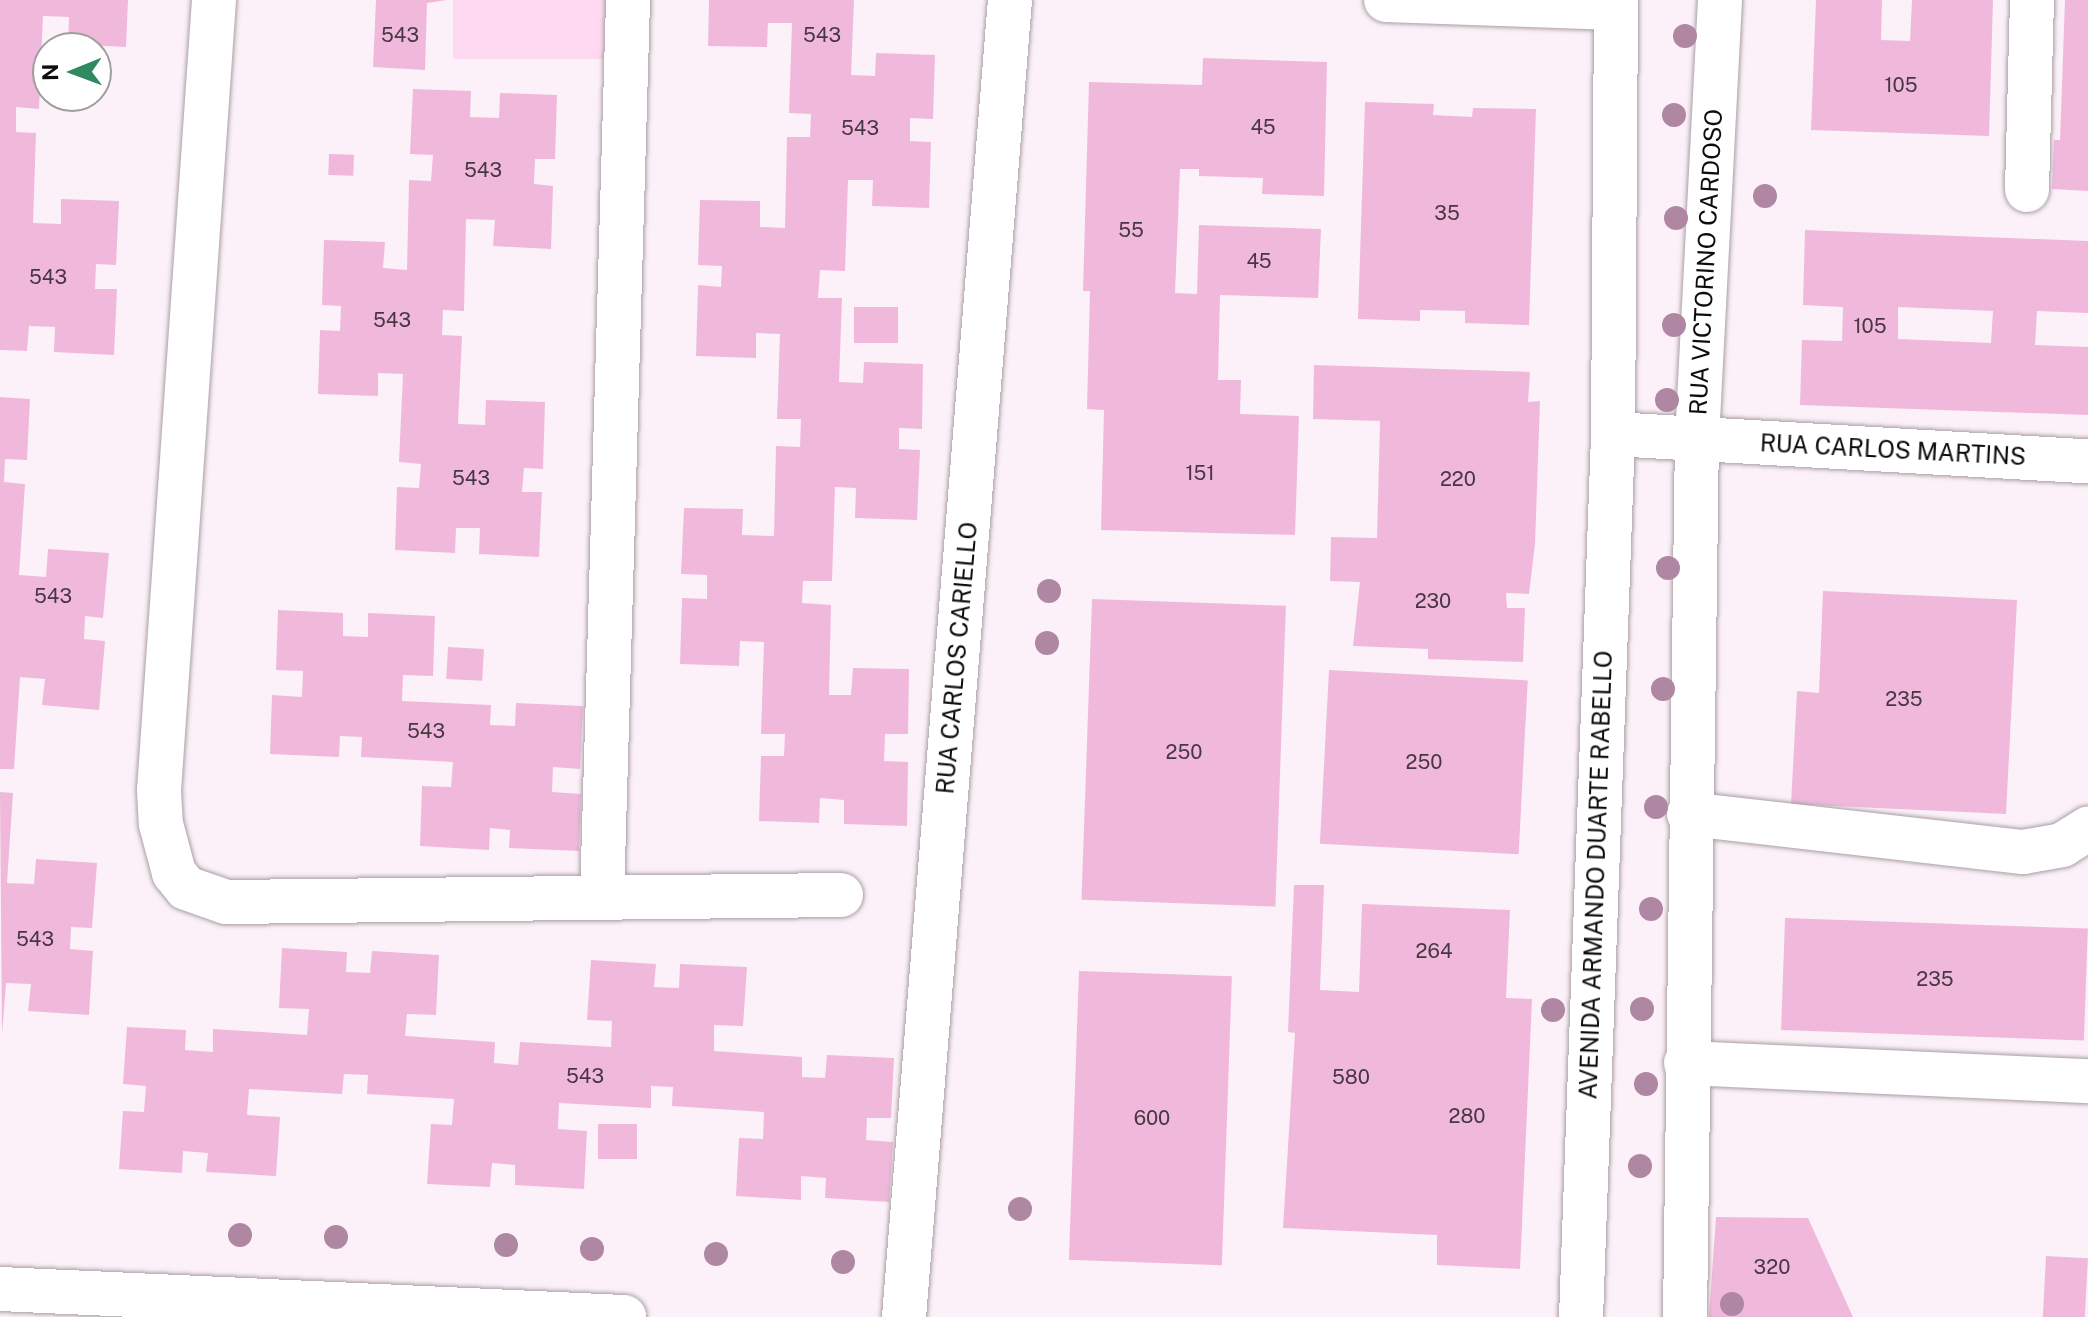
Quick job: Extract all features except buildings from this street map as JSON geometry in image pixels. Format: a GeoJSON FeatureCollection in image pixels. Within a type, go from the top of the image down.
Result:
{"type":"FeatureCollection","features":[{"type":"Feature","properties":{"kind":"street"},"geometry":{"type":"LineString","coordinates":[[214,0],[159,790],[161,824],[174,873],[186,888],[226,902],[841,895]]}},
{"type":"Feature","properties":{"kind":"street"},"geometry":{"type":"LineString","coordinates":[[602,898],[628,0]]}},
{"type":"Feature","properties":{"kind":"street","name":"RUA CARLOS CARIELLO"},"geometry":{"type":"LineString","coordinates":[[904,1317],[1010,0]]}},
{"type":"Feature","properties":{"kind":"street"},"geometry":{"type":"LineString","coordinates":[[1386,0],[1615,4],[1613,434]]}},
{"type":"Feature","properties":{"kind":"street","name":"RUA VICTORINO CARDOSO"},"geometry":{"type":"LineString","coordinates":[[1613,434],[1697,439],[1720,0]]}},
{"type":"Feature","properties":{"kind":"street"},"geometry":{"type":"LineString","coordinates":[[2027,190],[2032,0]]}},
{"type":"Feature","properties":{"kind":"street","name":"AVENIDA ARMANDO DUARTE RABELLO"},"geometry":{"type":"LineString","coordinates":[[1581,1317],[1613,434]]}},
{"type":"Feature","properties":{"kind":"street"},"geometry":{"type":"LineString","coordinates":[[1685,1317],[1689,814],[1697,439]]}},
{"type":"Feature","properties":{"kind":"street","name":"RUA CARLOS MARTINS"},"geometry":{"type":"LineString","coordinates":[[1697,439],[2088,461]]}},
{"type":"Feature","properties":{"kind":"street"},"geometry":{"type":"LineString","coordinates":[[1689,814],[2023,852],[2062,845],[2088,829]]}},
{"type":"Feature","properties":{"kind":"street"},"geometry":{"type":"LineString","coordinates":[[1686,1063],[2088,1081]]}},
{"type":"Feature","properties":{"kind":"street"},"geometry":{"type":"LineString","coordinates":[[0,1289],[155,1306],[624,1317]]}},
{"type":"Feature","properties":{"kind":"shaded area"},"geometry":{"type":"Polygon","coordinates":[[[453,0],[610,0],[610,59],[453,59],[453,0]]]}}]}
